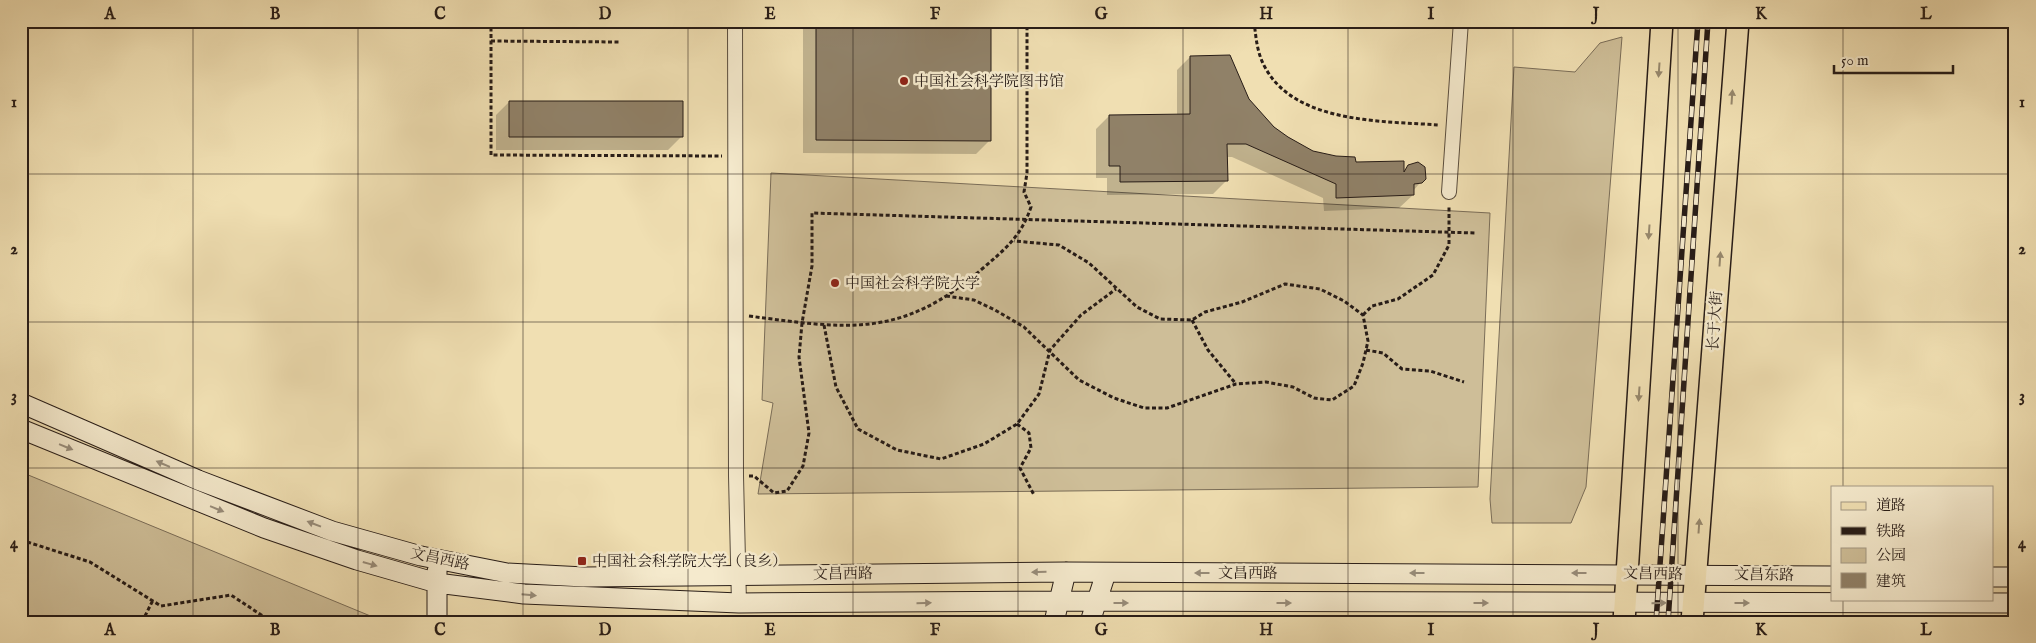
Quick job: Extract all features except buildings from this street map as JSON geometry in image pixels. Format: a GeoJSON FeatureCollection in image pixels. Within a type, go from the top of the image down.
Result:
{"type":"FeatureCollection","features":[{"type":"Feature","properties":{"kind":"main road"},"geometry":{"type":"LineString","coordinates":[[1625,613],[1662,21]]}},
{"type":"Feature","properties":{"kind":"main road","name":"长于大街"},"geometry":{"type":"LineString","coordinates":[[1693,612],[1738,21]]}},
{"type":"Feature","properties":{"kind":"main road","name":"文昌西路"},"geometry":{"type":"LineString","coordinates":[[21,404],[198,480],[332,531],[437,559],[517,573],[584,577],[1066,572],[1106,574],[1695,574]]}},
{"type":"Feature","properties":{"kind":"main road","name":"文昌西路"},"geometry":{"type":"LineString","coordinates":[[21,429],[264,528],[357,560],[437,583],[569,598],[739,603],[1059,601],[1625,613],[1693,612]]}},
{"type":"Feature","properties":{"kind":"main road"},"geometry":{"type":"LineString","coordinates":[[437,559],[437,622]]}},
{"type":"Feature","properties":{"kind":"main road"},"geometry":{"type":"LineString","coordinates":[[1054,622],[1066,572]]}},
{"type":"Feature","properties":{"kind":"main road"},"geometry":{"type":"LineString","coordinates":[[1090,622],[1106,574]]}},
{"type":"Feature","properties":{"kind":"main road","name":"文昌东路"},"geometry":{"type":"LineString","coordinates":[[1695,574],[1831,576]]}},
{"type":"Feature","properties":{"kind":"main road"},"geometry":{"type":"LineString","coordinates":[[1994,577],[2015,577]]}},
{"type":"Feature","properties":{"kind":"main road","name":"文昌东路"},"geometry":{"type":"LineString","coordinates":[[1693,612],[2015,603]]}},
{"type":"Feature","properties":{"kind":"street"},"geometry":{"type":"LineString","coordinates":[[735,21],[736,476],[739,603]]}},
{"type":"Feature","properties":{"kind":"street"},"geometry":{"type":"LineString","coordinates":[[1448,192],[1461,21]]}},
{"type":"Feature","properties":{"kind":"path"},"geometry":{"type":"LineString","coordinates":[[491,21],[491,155],[735,156]]}},
{"type":"Feature","properties":{"kind":"path"},"geometry":{"type":"LineString","coordinates":[[736,314],[824,325],[867,325],[899,319],[934,305],[1014,241],[1027,219],[1030,208],[1024,192],[1027,173],[1027,21]]}},
{"type":"Feature","properties":{"kind":"path"},"geometry":{"type":"LineString","coordinates":[[1254,21],[1256,45],[1266,70],[1280,87],[1300,101],[1330,114],[1365,119],[1453,126]]}},
{"type":"Feature","properties":{"kind":"path"},"geometry":{"type":"LineString","coordinates":[[1268,21],[1323,21]]}},
{"type":"Feature","properties":{"kind":"path"},"geometry":{"type":"LineString","coordinates":[[491,41],[621,42]]}},
{"type":"Feature","properties":{"kind":"path"},"geometry":{"type":"LineString","coordinates":[[1363,315],[1372,306],[1398,299],[1433,275],[1448,245],[1448,192]]}},
{"type":"Feature","properties":{"kind":"path"},"geometry":{"type":"LineString","coordinates":[[736,476],[754,476],[774,493],[787,491],[802,466],[809,432],[799,357],[802,323],[812,266],[812,213],[1475,233]]}},
{"type":"Feature","properties":{"kind":"path"},"geometry":{"type":"LineString","coordinates":[[946,296],[974,300],[996,310],[1024,327],[1079,380],[1114,398],[1144,408],[1167,408],[1236,384],[1266,382],[1293,387],[1314,398],[1332,400],[1354,386],[1368,341],[1363,315],[1344,301],[1320,289],[1285,284],[1242,302],[1205,312],[1192,320],[1160,319],[1137,307],[1089,263],[1059,245],[1014,241]]}},
{"type":"Feature","properties":{"kind":"path"},"geometry":{"type":"LineString","coordinates":[[824,325],[836,387],[858,429],[897,450],[941,459],[984,444],[1018,424],[1040,394],[1050,350],[1081,315],[1116,289]]}},
{"type":"Feature","properties":{"kind":"path"},"geometry":{"type":"LineString","coordinates":[[1192,320],[1208,350],[1236,384]]}},
{"type":"Feature","properties":{"kind":"path"},"geometry":{"type":"LineString","coordinates":[[1366,350],[1382,353],[1402,369],[1430,371],[1464,382]]}},
{"type":"Feature","properties":{"kind":"path"},"geometry":{"type":"LineString","coordinates":[[1018,424],[1029,432],[1030,448],[1020,468],[1034,495]]}},
{"type":"Feature","properties":{"kind":"path"},"geometry":{"type":"LineString","coordinates":[[21,540],[90,562],[162,606],[231,595],[272,622]]}},
{"type":"Feature","properties":{"kind":"path"},"geometry":{"type":"LineString","coordinates":[[142,622],[152,600]]}},
{"type":"Feature","properties":{"kind":"green space"},"geometry":{"type":"Polygon","coordinates":[[[1622,37],[1586,487],[1571,523],[1492,523],[1490,499],[1514,67],[1575,72],[1600,43],[1622,37]]]}},
{"type":"Feature","properties":{"kind":"green space"},"geometry":{"type":"Polygon","coordinates":[[[771,173],[1490,213],[1478,487],[758,494],[773,403],[762,400],[771,173]]]}},
{"type":"Feature","properties":{"kind":"green space"},"geometry":{"type":"Polygon","coordinates":[[[21,472],[385,622],[21,622],[21,472]]]}},
{"type":"Feature","properties":{"kind":"railway"},"geometry":{"type":"LineString","coordinates":[[1656,622],[1698,21]]}},
{"type":"Feature","properties":{"kind":"railway"},"geometry":{"type":"LineString","coordinates":[[1668,622],[1708,21]]}},
{"type":"Feature","properties":{"kind":"place","name":"中国社会科学院图书馆"},"geometry":{"type":"Point","coordinates":[904,81]}},
{"type":"Feature","properties":{"kind":"place","name":"中国社会科学院大学"},"geometry":{"type":"Point","coordinates":[835,283]}},
{"type":"Feature","properties":{"kind":"place","name":"中国社会科学院大学（良乡）"},"geometry":{"type":"Point","coordinates":[582,561]}}]}
